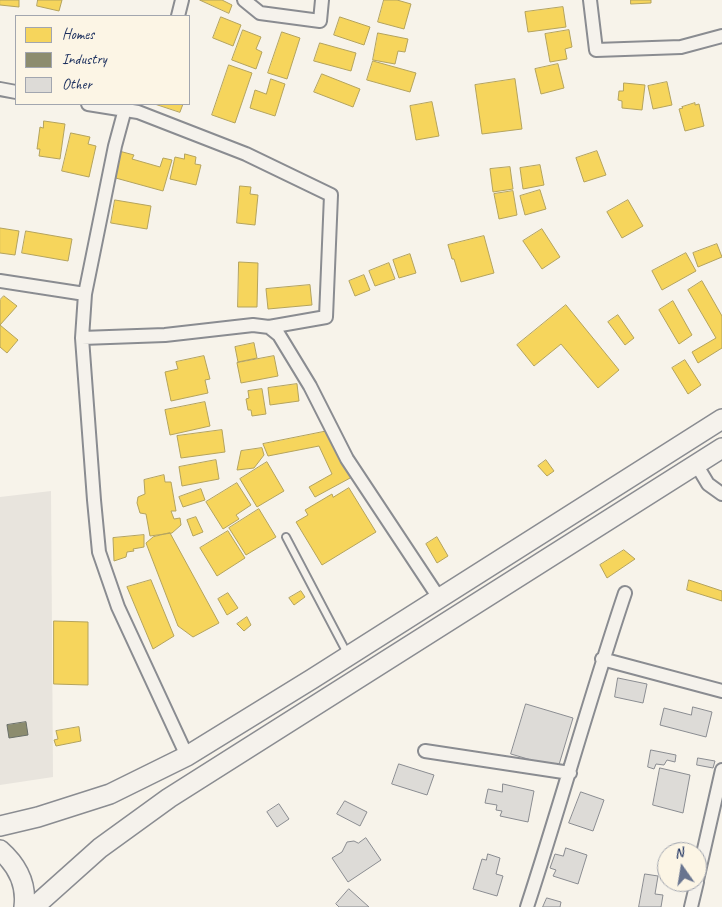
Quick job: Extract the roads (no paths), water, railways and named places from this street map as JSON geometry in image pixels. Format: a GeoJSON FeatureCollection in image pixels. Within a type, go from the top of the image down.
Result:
{"type":"FeatureCollection","features":[{"type":"Feature","properties":{"kind":"main road"},"geometry":{"type":"LineString","coordinates":[[0,826],[38,817],[110,794],[187,756],[722,419]]}},
{"type":"Feature","properties":{"kind":"main road"},"geometry":{"type":"LineString","coordinates":[[34,907],[100,848],[169,798],[297,719],[722,448]]}},
{"type":"Feature","properties":{"kind":"main road"},"geometry":{"type":"LineString","coordinates":[[0,850],[11,860],[21,878],[25,898],[24,907]]}},
{"type":"Feature","properties":{"kind":"street"},"geometry":{"type":"LineString","coordinates":[[178,15],[182,0]]}},
{"type":"Feature","properties":{"kind":"street"},"geometry":{"type":"LineString","coordinates":[[244,0],[260,13],[320,22],[322,0]]}},
{"type":"Feature","properties":{"kind":"street"},"geometry":{"type":"LineString","coordinates":[[590,0],[596,50],[681,47],[722,36]]}},
{"type":"Feature","properties":{"kind":"street"},"geometry":{"type":"LineString","coordinates":[[0,89],[15,92]]}},
{"type":"Feature","properties":{"kind":"street"},"geometry":{"type":"LineString","coordinates":[[82,338],[165,334],[253,325],[269,327],[326,317],[331,195],[246,154],[135,108],[100,105]]}},
{"type":"Feature","properties":{"kind":"street"},"geometry":{"type":"LineString","coordinates":[[135,108],[115,146],[85,294],[82,338],[94,500],[99,552],[118,607],[187,756]]}},
{"type":"Feature","properties":{"kind":"street"},"geometry":{"type":"LineString","coordinates":[[0,281],[85,294]]}},
{"type":"Feature","properties":{"kind":"street"},"geometry":{"type":"LineString","coordinates":[[269,327],[279,335],[310,386],[347,458],[439,598]]}},
{"type":"Feature","properties":{"kind":"street"},"geometry":{"type":"LineString","coordinates":[[696,464],[708,484],[722,494]]}},
{"type":"Feature","properties":{"kind":"street"},"geometry":{"type":"LineString","coordinates":[[527,907],[570,773],[602,659],[625,593]]}},
{"type":"Feature","properties":{"kind":"street"},"geometry":{"type":"LineString","coordinates":[[602,659],[722,692]]}},
{"type":"Feature","properties":{"kind":"street"},"geometry":{"type":"LineString","coordinates":[[425,751],[570,773]]}},
{"type":"Feature","properties":{"kind":"street"},"geometry":{"type":"LineString","coordinates":[[706,842],[722,770]]}},
{"type":"Feature","properties":{"kind":"street"},"geometry":{"type":"LineString","coordinates":[[691,907],[694,892]]}},
{"type":"Feature","properties":{"kind":"lane"},"geometry":{"type":"LineString","coordinates":[[286,537],[348,656]]}}]}
